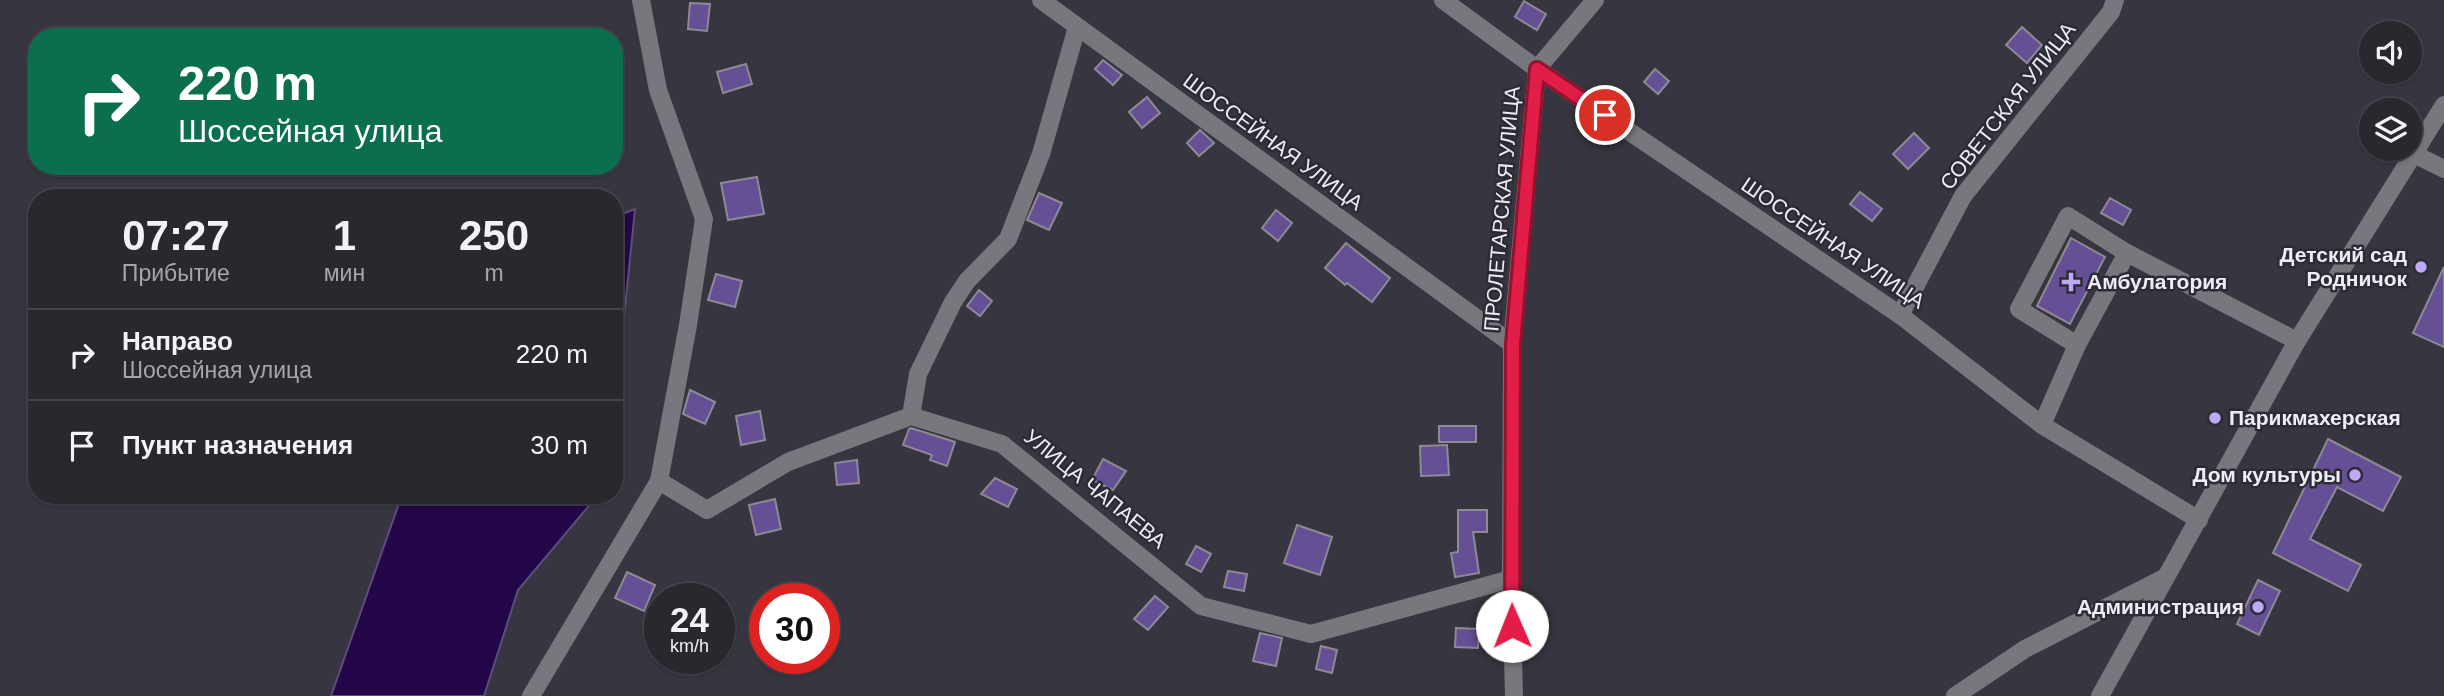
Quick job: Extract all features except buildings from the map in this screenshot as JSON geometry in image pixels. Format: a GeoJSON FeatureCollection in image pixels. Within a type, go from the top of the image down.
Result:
{"type":"FeatureCollection","features":[{"type":"Feature","properties":{"kind":"street"},"geometry":{"type":"LineString","coordinates":[[531,696],[659,481],[688,325],[704,219],[658,90],[642,0]]}},
{"type":"Feature","properties":{"kind":"street","name":"ШОССЕЙНАЯ УЛИЦА"},"geometry":{"type":"LineString","coordinates":[[1041,0],[1513,344]]}},
{"type":"Feature","properties":{"kind":"street","name":"ШОССЕЙНАЯ УЛИЦА"},"geometry":{"type":"LineString","coordinates":[[1443,0],[1537,69],[1900,315],[2042,425],[2199,520]]}},
{"type":"Feature","properties":{"kind":"street","name":"ПРОЛЕТАРСКАЯ УЛИЦА"},"geometry":{"type":"LineString","coordinates":[[1514,696],[1511,579],[1513,344],[1537,69],[1595,0]]}},
{"type":"Feature","properties":{"kind":"street","name":"СОВЕТСКАЯ УЛИЦА"},"geometry":{"type":"LineString","coordinates":[[1900,315],[1963,196],[2111,12],[2115,0]]}},
{"type":"Feature","properties":{"kind":"street"},"geometry":{"type":"LineString","coordinates":[[659,481],[707,510],[788,462],[911,416],[918,374],[953,302],[967,281],[1008,239],[1041,154],[1077,27]]}},
{"type":"Feature","properties":{"kind":"street"},"geometry":{"type":"LineString","coordinates":[[2422,138],[2444,105]]}},
{"type":"Feature","properties":{"kind":"street"},"geometry":{"type":"LineString","coordinates":[[2422,158],[2444,169]]}},
{"type":"Feature","properties":{"kind":"street"},"geometry":{"type":"LineString","coordinates":[[2100,696],[2297,341],[2407,161]]}},
{"type":"Feature","properties":{"kind":"street"},"geometry":{"type":"LineString","coordinates":[[2077,345],[2020,309],[2068,216],[2127,253],[2297,341]]}},
{"type":"Feature","properties":{"kind":"street"},"geometry":{"type":"LineString","coordinates":[[2042,425],[2077,345],[2127,253]]}},
{"type":"Feature","properties":{"kind":"street","name":"УЛИЦА ЧАПАЕВА"},"geometry":{"type":"LineString","coordinates":[[911,416],[1002,444],[1201,606],[1311,634],[1511,579]]}},
{"type":"Feature","properties":{"kind":"street"},"geometry":{"type":"LineString","coordinates":[[1955,696],[2025,649],[2164,578]]}},
{"type":"Feature","properties":{"kind":"shaded area"},"geometry":{"type":"Polygon","coordinates":[[[635,209],[623,328],[623,214],[635,209]]]}},
{"type":"Feature","properties":{"kind":"shaded area"},"geometry":{"type":"Polygon","coordinates":[[[399,504],[590,504],[518,590],[484,696],[331,696],[399,504]]]}},
{"type":"Feature","properties":{"kind":"place","name":"Детский сад Родничок"},"geometry":{"type":"Point","coordinates":[2421,267]}},
{"type":"Feature","properties":{"kind":"place","name":"Амбулатория"},"geometry":{"type":"Point","coordinates":[2071,282]}},
{"type":"Feature","properties":{"kind":"place","name":"Парикмахерская"},"geometry":{"type":"Point","coordinates":[2215,418]}},
{"type":"Feature","properties":{"kind":"place","name":"Дом культуры"},"geometry":{"type":"Point","coordinates":[2355,475]}},
{"type":"Feature","properties":{"kind":"place","name":"Администрация"},"geometry":{"type":"Point","coordinates":[2258,607]}},
{"type":"Feature","properties":{"kind":"route"},"geometry":{"type":"LineString","coordinates":[[1512,626],[1513,344],[1537,69],[1605,115]]}}]}
